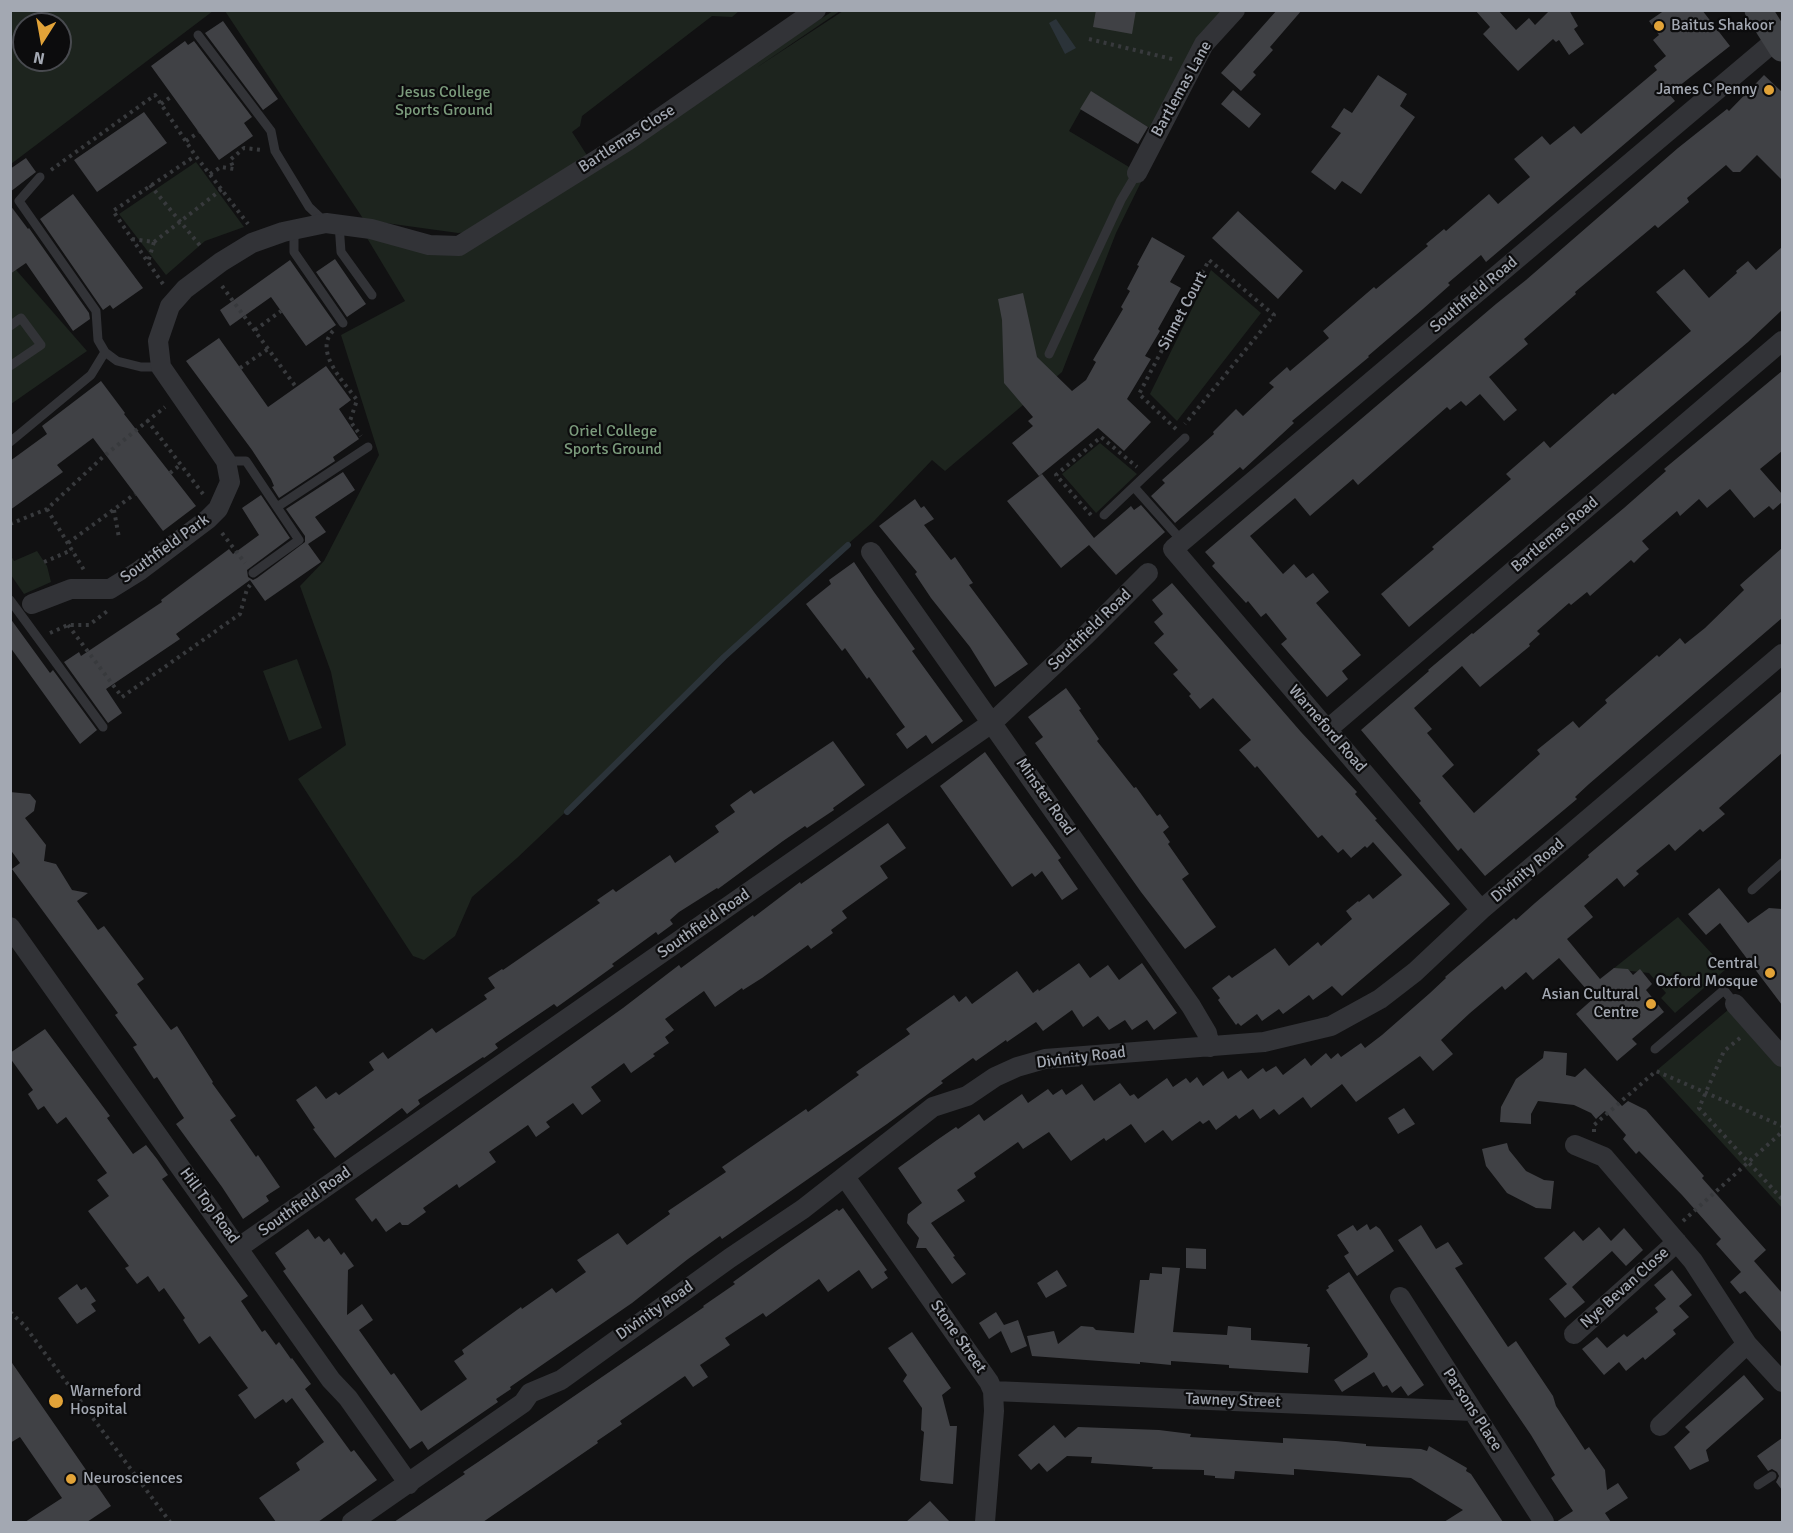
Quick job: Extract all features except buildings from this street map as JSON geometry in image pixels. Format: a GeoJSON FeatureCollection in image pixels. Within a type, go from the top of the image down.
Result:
{"type":"FeatureCollection","features":[{"type":"Feature","properties":{"kind":"main road"},"geometry":{"type":"LineString","coordinates":[[1758,10],[1779,44]]}},
{"type":"Feature","properties":{"kind":"street","name":"Bartlemas Close"},"geometry":{"type":"LineString","coordinates":[[332,224],[371,229],[429,245],[459,246],[627,141],[816,10]]}},
{"type":"Feature","properties":{"kind":"street","name":"Bartlemas Lane"},"geometry":{"type":"LineString","coordinates":[[1137,173],[1204,44],[1235,10]]}},
{"type":"Feature","properties":{"kind":"street","name":"Southfield Road"},"geometry":{"type":"LineString","coordinates":[[1177,545],[1779,44]]}},
{"type":"Feature","properties":{"kind":"street"},"geometry":{"type":"LineString","coordinates":[[226,461],[161,367],[158,341],[170,306],[185,289],[252,243],[294,230],[332,224]]}},
{"type":"Feature","properties":{"kind":"street","name":"Bartlemas Road"},"geometry":{"type":"LineString","coordinates":[[1328,729],[1782,341]]}},
{"type":"Feature","properties":{"kind":"street","name":"Southfield Park"},"geometry":{"type":"LineString","coordinates":[[25,607],[71,589],[110,589],[139,570],[213,514],[230,482],[226,461]]}},
{"type":"Feature","properties":{"kind":"street","name":"Warneford Road"},"geometry":{"type":"LineString","coordinates":[[1177,545],[1481,910]]}},
{"type":"Feature","properties":{"kind":"street","name":"Minster Road"},"geometry":{"type":"LineString","coordinates":[[871,552],[1191,1006],[1208,1033],[1210,1047]]}},
{"type":"Feature","properties":{"kind":"street","name":"Southfield Road"},"geometry":{"type":"LineString","coordinates":[[238,1248],[993,722],[1148,573]]}},
{"type":"Feature","properties":{"kind":"street","name":"Divinity Road"},"geometry":{"type":"LineString","coordinates":[[352,1522],[523,1403],[530,1393],[561,1380],[845,1177],[933,1107],[967,1096],[995,1077],[1017,1067],[1045,1059],[1264,1042],[1331,1026],[1380,999],[1415,972],[1481,910],[1782,654]]}},
{"type":"Feature","properties":{"kind":"street","name":"Hill Top Road"},"geometry":{"type":"LineString","coordinates":[[10,927],[331,1380],[348,1398],[409,1484]]}},
{"type":"Feature","properties":{"kind":"street"},"geometry":{"type":"LineString","coordinates":[[1735,1004],[1782,1058]]}},
{"type":"Feature","properties":{"kind":"street","name":"Nye Bevan Close"},"geometry":{"type":"LineString","coordinates":[[1583,1148],[1604,1157],[1694,1261],[1746,1344],[1782,1379]]}},
{"type":"Feature","properties":{"kind":"street","name":"Stone Street"},"geometry":{"type":"LineString","coordinates":[[845,1177],[985,1375],[993,1391],[994,1411],[985,1522]]}},
{"type":"Feature","properties":{"kind":"street","name":"Nye Bevan Close"},"geometry":{"type":"LineString","coordinates":[[1574,1334],[1677,1242]]}},
{"type":"Feature","properties":{"kind":"street","name":"Parsons Place"},"geometry":{"type":"LineString","coordinates":[[1400,1297],[1544,1522]]}},
{"type":"Feature","properties":{"kind":"street"},"geometry":{"type":"LineString","coordinates":[[1660,1426],[1746,1344]]}},
{"type":"Feature","properties":{"kind":"street","name":"Tawney Street"},"geometry":{"type":"LineString","coordinates":[[993,1391],[1473,1411]]}},
{"type":"Feature","properties":{"kind":"lane"},"geometry":{"type":"LineString","coordinates":[[198,35],[271,131],[274,150],[309,207],[332,224],[341,252],[372,295]]}},
{"type":"Feature","properties":{"kind":"lane"},"geometry":{"type":"LineString","coordinates":[[1049,354],[1117,209],[1137,173]]}},
{"type":"Feature","properties":{"kind":"lane"},"geometry":{"type":"LineString","coordinates":[[40,177],[19,201],[96,311],[98,340],[105,352],[117,361],[141,368],[161,367]]}},
{"type":"Feature","properties":{"kind":"lane"},"geometry":{"type":"LineString","coordinates":[[294,230],[294,252],[343,323]]}},
{"type":"Feature","properties":{"kind":"lane"},"geometry":{"type":"LineString","coordinates":[[10,326],[21,318],[41,345],[10,366]]}},
{"type":"Feature","properties":{"kind":"lane"},"geometry":{"type":"LineString","coordinates":[[10,442],[91,375],[105,352]]}},
{"type":"Feature","properties":{"kind":"lane"},"geometry":{"type":"LineString","coordinates":[[1104,515],[1147,475],[1182,435]]}},
{"type":"Feature","properties":{"kind":"lane"},"geometry":{"type":"LineString","coordinates":[[277,507],[368,447]]}},
{"type":"Feature","properties":{"kind":"lane"},"geometry":{"type":"LineString","coordinates":[[226,461],[246,461],[298,540],[253,573]]}},
{"type":"Feature","properties":{"kind":"lane"},"geometry":{"type":"LineString","coordinates":[[1134,487],[1177,545]]}},
{"type":"Feature","properties":{"kind":"lane"},"geometry":{"type":"LineString","coordinates":[[10,600],[25,607],[103,727]]}},
{"type":"Feature","properties":{"kind":"lane"},"geometry":{"type":"LineString","coordinates":[[1752,890],[1782,863]]}},
{"type":"Feature","properties":{"kind":"lane"},"geometry":{"type":"LineString","coordinates":[[1655,1049],[1724,990],[1735,1004]]}},
{"type":"Feature","properties":{"kind":"lane"},"geometry":{"type":"LineString","coordinates":[[1758,1485],[1772,1476]]}},
{"type":"Feature","properties":{"kind":"path"},"geometry":{"type":"LineString","coordinates":[[1089,39],[1193,65]]}},
{"type":"Feature","properties":{"kind":"path"},"geometry":{"type":"LineString","coordinates":[[40,177],[155,95],[195,156],[251,228]]}},
{"type":"Feature","properties":{"kind":"path"},"geometry":{"type":"LineString","coordinates":[[161,104],[172,96]]}},
{"type":"Feature","properties":{"kind":"path"},"geometry":{"type":"LineString","coordinates":[[186,141],[199,132]]}},
{"type":"Feature","properties":{"kind":"path"},"geometry":{"type":"LineString","coordinates":[[210,174],[221,166],[234,169],[230,160],[244,148],[274,150]]}},
{"type":"Feature","properties":{"kind":"path"},"geometry":{"type":"LineString","coordinates":[[163,284],[113,211],[195,156]]}},
{"type":"Feature","properties":{"kind":"path"},"geometry":{"type":"LineString","coordinates":[[150,185],[202,248]]}},
{"type":"Feature","properties":{"kind":"path"},"geometry":{"type":"LineString","coordinates":[[148,262],[154,242],[222,189]]}},
{"type":"Feature","properties":{"kind":"path"},"geometry":{"type":"LineString","coordinates":[[132,239],[154,242]]}},
{"type":"Feature","properties":{"kind":"path","name":"Sinnet Court"},"geometry":{"type":"LineString","coordinates":[[1209,260],[1274,315],[1182,435],[1139,394],[1209,260]]}},
{"type":"Feature","properties":{"kind":"path"},"geometry":{"type":"LineString","coordinates":[[210,270],[296,387]]}},
{"type":"Feature","properties":{"kind":"path"},"geometry":{"type":"LineString","coordinates":[[255,330],[281,311]]}},
{"type":"Feature","properties":{"kind":"path"},"geometry":{"type":"LineString","coordinates":[[343,323],[328,336],[326,350],[329,362],[357,400],[350,421],[368,447]]}},
{"type":"Feature","properties":{"kind":"path"},"geometry":{"type":"LineString","coordinates":[[240,368],[268,349]]}},
{"type":"Feature","properties":{"kind":"path"},"geometry":{"type":"LineString","coordinates":[[10,524],[47,509],[104,456],[181,395]]}},
{"type":"Feature","properties":{"kind":"path"},"geometry":{"type":"LineString","coordinates":[[68,625],[122,697],[240,614],[247,589],[256,579],[222,531],[210,503],[147,420]]}},
{"type":"Feature","properties":{"kind":"path"},"geometry":{"type":"LineString","coordinates":[[1104,515],[1096,522],[1056,474],[1101,437],[1147,475]]}},
{"type":"Feature","properties":{"kind":"path"},"geometry":{"type":"LineString","coordinates":[[170,473],[180,465]]}},
{"type":"Feature","properties":{"kind":"path"},"geometry":{"type":"LineString","coordinates":[[68,543],[135,494]]}},
{"type":"Feature","properties":{"kind":"path"},"geometry":{"type":"LineString","coordinates":[[47,509],[82,566],[89,584],[84,589]]}},
{"type":"Feature","properties":{"kind":"path"},"geometry":{"type":"LineString","coordinates":[[114,510],[118,538]]}},
{"type":"Feature","properties":{"kind":"path"},"geometry":{"type":"LineString","coordinates":[[44,562],[72,550]]}},
{"type":"Feature","properties":{"kind":"path"},"geometry":{"type":"LineString","coordinates":[[1755,1026],[1724,1051],[1699,1108],[1782,1199]]}},
{"type":"Feature","properties":{"kind":"path"},"geometry":{"type":"LineString","coordinates":[[1583,1148],[1594,1125],[1656,1071],[1782,1126]]}},
{"type":"Feature","properties":{"kind":"path"},"geometry":{"type":"LineString","coordinates":[[1694,1211],[1782,1132]]}},
{"type":"Feature","properties":{"kind":"path"},"geometry":{"type":"LineString","coordinates":[[10,1312],[24,1325],[170,1522]]}},
{"type":"Feature","properties":{"kind":"green space"},"geometry":{"type":"Polygon","coordinates":[[[11,10],[213,11],[11,164],[11,10]]]}},
{"type":"Feature","properties":{"kind":"green space","name":"Jesus College Sports Ground"},"geometry":{"type":"Polygon","coordinates":[[[225,11],[739,11],[732,17],[712,16],[582,116],[580,126],[572,132],[590,160],[475,232],[458,233],[364,220],[225,11]]]}},
{"type":"Feature","properties":{"kind":"green space","name":"Oriel College Sports Ground"},"geometry":{"type":"Polygon","coordinates":[[[833,11],[840,11],[756,68],[843,11],[1226,11],[1153,130],[1091,92],[1069,131],[1144,176],[1116,233],[1062,372],[945,471],[932,460],[874,521],[754,627],[596,783],[472,897],[455,936],[424,960],[413,956],[298,779],[346,745],[331,672],[300,586],[324,561],[379,455],[341,335],[405,301],[367,238],[442,253],[735,74],[833,11]]]}},
{"type":"Feature","properties":{"kind":"green space"},"geometry":{"type":"Polygon","coordinates":[[[196,162],[244,227],[205,241],[166,275],[119,214],[196,162]]]}},
{"type":"Feature","properties":{"kind":"green space"},"geometry":{"type":"Polygon","coordinates":[[[10,263],[87,351],[11,404],[10,404],[10,263]]]}},
{"type":"Feature","properties":{"kind":"green space"},"geometry":{"type":"Polygon","coordinates":[[[1211,270],[1261,313],[1177,421],[1150,394],[1211,270]]]}},
{"type":"Feature","properties":{"kind":"green space"},"geometry":{"type":"Polygon","coordinates":[[[1100,443],[1137,474],[1096,513],[1062,474],[1100,443]]]}},
{"type":"Feature","properties":{"kind":"green space"},"geometry":{"type":"Polygon","coordinates":[[[37,551],[47,566],[51,582],[24,594],[11,575],[11,556],[14,561],[37,551]]]}},
{"type":"Feature","properties":{"kind":"green space"},"geometry":{"type":"Polygon","coordinates":[[[297,659],[322,728],[289,741],[263,671],[297,659]]]}},
{"type":"Feature","properties":{"kind":"green space"},"geometry":{"type":"Polygon","coordinates":[[[1678,917],[1726,969],[1675,1013],[1661,998],[1666,993],[1649,973],[1613,969],[1678,917]]]}},
{"type":"Feature","properties":{"kind":"green space"},"geometry":{"type":"Polygon","coordinates":[[[1735,1004],[1782,1057],[1782,1208],[1656,1071],[1735,1004]]]}},
{"type":"Feature","properties":{"kind":"shaded area"},"geometry":{"type":"Polygon","coordinates":[[[1056,19],[1076,48],[1065,54],[1049,23],[1056,19]]]}},
{"type":"Feature","properties":{"kind":"waterway"},"geometry":{"type":"LineString","coordinates":[[567,812],[724,657],[848,545]]}},
{"type":"Feature","properties":{"kind":"place","name":"Baitus Shakoor"},"geometry":{"type":"Point","coordinates":[1659,26]}},
{"type":"Feature","properties":{"kind":"place","name":"James C Penny"},"geometry":{"type":"Point","coordinates":[1769,90]}},
{"type":"Feature","properties":{"kind":"place","name":"Central Oxford Mosque"},"geometry":{"type":"Point","coordinates":[1770,973]}},
{"type":"Feature","properties":{"kind":"place","name":"Asian Cultural Centre"},"geometry":{"type":"Point","coordinates":[1651,1004]}},
{"type":"Feature","properties":{"kind":"place","name":"Warneford Hospital"},"geometry":{"type":"Point","coordinates":[56,1401]}},
{"type":"Feature","properties":{"kind":"place","name":"Neurosciences"},"geometry":{"type":"Point","coordinates":[71,1479]}}]}
